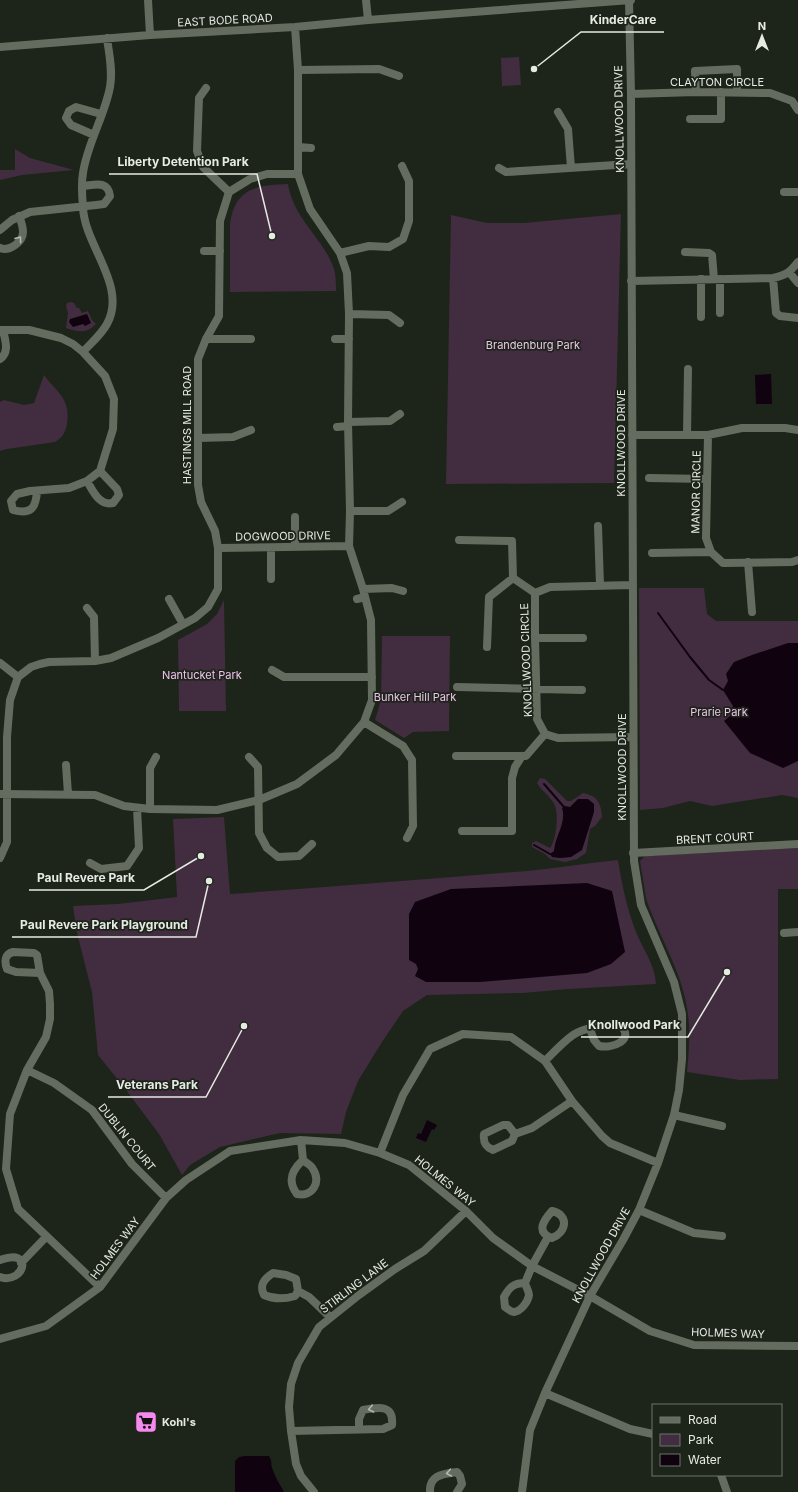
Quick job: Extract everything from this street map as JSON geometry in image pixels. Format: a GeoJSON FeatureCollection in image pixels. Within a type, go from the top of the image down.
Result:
{"type":"FeatureCollection","features":[{"type":"Feature","properties":{"kind":"street"},"geometry":{"type":"LineString","coordinates":[[148,0],[150,35]]}},
{"type":"Feature","properties":{"kind":"street"},"geometry":{"type":"LineString","coordinates":[[366,0],[368,20]]}},
{"type":"Feature","properties":{"kind":"street","name":"EAST BODE ROAD"},"geometry":{"type":"LineString","coordinates":[[0,47],[150,35],[295,27],[629,0]]}},
{"type":"Feature","properties":{"kind":"street","name":"KNOLLWOOD DRIVE"},"geometry":{"type":"LineString","coordinates":[[522,1492],[530,1430],[545,1393],[590,1296],[639,1210],[658,1163],[674,1115],[679,1090],[682,1059],[682,1014],[674,982],[642,906],[637,884],[633,853],[631,94],[629,0]]}},
{"type":"Feature","properties":{"kind":"street"},"geometry":{"type":"LineString","coordinates":[[4,793],[95,795],[124,806],[150,810],[217,810],[259,800],[297,784],[336,755],[364,722],[372,700],[371,620],[362,595],[349,546],[349,314],[347,273],[340,253],[310,209],[298,174],[298,70],[295,27]]}},
{"type":"Feature","properties":{"kind":"street"},"geometry":{"type":"LineString","coordinates":[[83,352],[107,324],[113,305],[110,284],[89,235],[83,207],[83,174],[85,163],[110,87],[111,68],[107,38]]}},
{"type":"Feature","properties":{"kind":"street"},"geometry":{"type":"LineString","coordinates":[[298,70],[380,69],[399,76]]}},
{"type":"Feature","properties":{"kind":"street"},"geometry":{"type":"LineString","coordinates":[[696,92],[695,71],[737,69],[737,92]]}},
{"type":"Feature","properties":{"kind":"street"},"geometry":{"type":"LineString","coordinates":[[206,88],[199,98],[197,151],[203,167],[229,192],[250,179],[267,174],[298,174]]}},
{"type":"Feature","properties":{"kind":"street"},"geometry":{"type":"LineString","coordinates":[[690,119],[721,119],[721,92]]}},
{"type":"Feature","properties":{"kind":"street","name":"CLAYTON CIRCLE"},"geometry":{"type":"LineString","coordinates":[[631,94],[770,92],[795,99],[798,110]]}},
{"type":"Feature","properties":{"kind":"street"},"geometry":{"type":"LineString","coordinates":[[94,135],[71,126],[66,118],[69,111],[76,108],[101,114]]}},
{"type":"Feature","properties":{"kind":"street"},"geometry":{"type":"LineString","coordinates":[[558,112],[568,129],[571,168]]}},
{"type":"Feature","properties":{"kind":"street"},"geometry":{"type":"LineString","coordinates":[[298,148],[311,148]]}},
{"type":"Feature","properties":{"kind":"street"},"geometry":{"type":"LineString","coordinates":[[499,168],[506,172],[631,164]]}},
{"type":"Feature","properties":{"kind":"street"},"geometry":{"type":"LineString","coordinates":[[340,253],[369,246],[389,247],[403,240],[409,221],[409,181],[402,166]]}},
{"type":"Feature","properties":{"kind":"street"},"geometry":{"type":"LineString","coordinates":[[0,230],[12,220],[30,212],[104,204],[110,196],[109,190],[105,185],[83,186]]}},
{"type":"Feature","properties":{"kind":"street","name":"HASTINGS MILL ROAD"},"geometry":{"type":"LineString","coordinates":[[18,677],[31,667],[40,664],[49,662],[95,662],[127,652],[158,638],[195,618],[208,607],[218,589],[218,548],[215,531],[201,502],[198,485],[198,359],[206,339],[219,316],[220,221],[229,192]]}},
{"type":"Feature","properties":{"kind":"street"},"geometry":{"type":"LineString","coordinates":[[784,192],[798,192]]}},
{"type":"Feature","properties":{"kind":"street"},"geometry":{"type":"LineString","coordinates":[[0,248],[4,250],[11,248],[21,238],[23,234],[23,227],[19,216]]}},
{"type":"Feature","properties":{"kind":"street"},"geometry":{"type":"LineString","coordinates":[[204,251],[220,251]]}},
{"type":"Feature","properties":{"kind":"street"},"geometry":{"type":"LineString","coordinates":[[685,252],[709,253],[712,255],[717,279],[720,313]]}},
{"type":"Feature","properties":{"kind":"street"},"geometry":{"type":"LineString","coordinates":[[631,281],[773,278],[790,272],[798,262]]}},
{"type":"Feature","properties":{"kind":"street"},"geometry":{"type":"LineString","coordinates":[[790,272],[798,283]]}},
{"type":"Feature","properties":{"kind":"street"},"geometry":{"type":"LineString","coordinates":[[773,278],[776,313],[780,316],[798,318]]}},
{"type":"Feature","properties":{"kind":"street"},"geometry":{"type":"LineString","coordinates":[[701,279],[702,317]]}},
{"type":"Feature","properties":{"kind":"street"},"geometry":{"type":"LineString","coordinates":[[349,314],[389,315],[400,323]]}},
{"type":"Feature","properties":{"kind":"street"},"geometry":{"type":"LineString","coordinates":[[0,359],[5,354],[6,350],[2,330],[29,330],[61,338],[74,344],[105,376],[114,399],[113,429],[100,471],[87,481],[69,488],[37,491]]}},
{"type":"Feature","properties":{"kind":"street"},"geometry":{"type":"LineString","coordinates":[[206,339],[251,339]]}},
{"type":"Feature","properties":{"kind":"street"},"geometry":{"type":"LineString","coordinates":[[335,339],[349,339]]}},
{"type":"Feature","properties":{"kind":"street"},"geometry":{"type":"LineString","coordinates":[[687,435],[688,369]]}},
{"type":"Feature","properties":{"kind":"street"},"geometry":{"type":"LineString","coordinates":[[337,426],[390,421],[400,414]]}},
{"type":"Feature","properties":{"kind":"street","name":"MANOR CIRCLE"},"geometry":{"type":"LineString","coordinates":[[632,435],[708,436],[742,428],[785,428],[798,430]]}},
{"type":"Feature","properties":{"kind":"street"},"geometry":{"type":"LineString","coordinates":[[199,438],[234,437],[251,430]]}},
{"type":"Feature","properties":{"kind":"street","name":"MANOR CIRCLE"},"geometry":{"type":"LineString","coordinates":[[708,436],[706,538],[710,552]]}},
{"type":"Feature","properties":{"kind":"street"},"geometry":{"type":"LineString","coordinates":[[87,481],[102,503],[113,503],[119,495],[117,489],[100,471]]}},
{"type":"Feature","properties":{"kind":"street"},"geometry":{"type":"LineString","coordinates":[[649,478],[706,479]]}},
{"type":"Feature","properties":{"kind":"street"},"geometry":{"type":"LineString","coordinates":[[350,511],[388,511],[402,502]]}},
{"type":"Feature","properties":{"kind":"street"},"geometry":{"type":"LineString","coordinates":[[294,517],[295,546]]}},
{"type":"Feature","properties":{"kind":"street"},"geometry":{"type":"LineString","coordinates":[[598,526],[600,585]]}},
{"type":"Feature","properties":{"kind":"street"},"geometry":{"type":"LineString","coordinates":[[459,540],[512,541],[513,578]]}},
{"type":"Feature","properties":{"kind":"street","name":"DOGWOOD DRIVE"},"geometry":{"type":"LineString","coordinates":[[218,548],[349,546]]}},
{"type":"Feature","properties":{"kind":"street"},"geometry":{"type":"LineString","coordinates":[[271,548],[271,579]]}},
{"type":"Feature","properties":{"kind":"street"},"geometry":{"type":"LineString","coordinates":[[652,553],[710,552],[723,563],[792,562],[798,560]]}},
{"type":"Feature","properties":{"kind":"street"},"geometry":{"type":"LineString","coordinates":[[748,562],[752,612]]}},
{"type":"Feature","properties":{"kind":"street"},"geometry":{"type":"LineString","coordinates":[[513,578],[535,593]]}},
{"type":"Feature","properties":{"kind":"street"},"geometry":{"type":"LineString","coordinates":[[487,648],[489,597],[513,578]]}},
{"type":"Feature","properties":{"kind":"street","name":"KNOLLWOOD CIRCLE"},"geometry":{"type":"LineString","coordinates":[[545,734],[537,719],[535,593],[550,587],[632,585]]}},
{"type":"Feature","properties":{"kind":"street"},"geometry":{"type":"LineString","coordinates":[[362,595],[392,588],[403,591]]}},
{"type":"Feature","properties":{"kind":"street"},"geometry":{"type":"LineString","coordinates":[[170,599],[183,624]]}},
{"type":"Feature","properties":{"kind":"street"},"geometry":{"type":"LineString","coordinates":[[87,608],[94,617],[95,662]]}},
{"type":"Feature","properties":{"kind":"street"},"geometry":{"type":"LineString","coordinates":[[535,638],[584,638]]}},
{"type":"Feature","properties":{"kind":"street"},"geometry":{"type":"LineString","coordinates":[[0,663],[18,677],[10,700],[4,793],[7,842],[0,858]]}},
{"type":"Feature","properties":{"kind":"street"},"geometry":{"type":"LineString","coordinates":[[272,670],[284,676],[372,677]]}},
{"type":"Feature","properties":{"kind":"street"},"geometry":{"type":"LineString","coordinates":[[457,687],[582,690]]}},
{"type":"Feature","properties":{"kind":"street"},"geometry":{"type":"LineString","coordinates":[[364,722],[403,746],[412,760],[414,826],[407,838]]}},
{"type":"Feature","properties":{"kind":"street"},"geometry":{"type":"LineString","coordinates":[[456,756],[526,756],[545,734],[558,738],[633,737]]}},
{"type":"Feature","properties":{"kind":"street"},"geometry":{"type":"LineString","coordinates":[[462,831],[512,831],[512,778],[515,767],[522,756]]}},
{"type":"Feature","properties":{"kind":"street"},"geometry":{"type":"LineString","coordinates":[[150,810],[150,768],[156,757]]}},
{"type":"Feature","properties":{"kind":"street"},"geometry":{"type":"LineString","coordinates":[[249,757],[258,767],[259,833],[267,848],[278,856],[298,856],[312,844]]}},
{"type":"Feature","properties":{"kind":"street"},"geometry":{"type":"LineString","coordinates":[[66,765],[68,794]]}},
{"type":"Feature","properties":{"kind":"street"},"geometry":{"type":"LineString","coordinates":[[90,863],[101,869],[127,866],[139,848],[137,808]]}},
{"type":"Feature","properties":{"kind":"street","name":"BRENT COURT"},"geometry":{"type":"LineString","coordinates":[[633,853],[798,844]]}},
{"type":"Feature","properties":{"kind":"street"},"geometry":{"type":"LineString","coordinates":[[784,933],[798,932]]}},
{"type":"Feature","properties":{"kind":"street"},"geometry":{"type":"LineString","coordinates":[[40,973],[49,991],[50,1020],[46,1037],[27,1070],[10,1114],[6,1169],[18,1209],[100,1287]]}},
{"type":"Feature","properties":{"kind":"street"},"geometry":{"type":"LineString","coordinates":[[545,1061],[576,1033],[590,1029]]}},
{"type":"Feature","properties":{"kind":"street"},"geometry":{"type":"LineString","coordinates":[[380,1153],[403,1094],[430,1049],[463,1034],[512,1037],[545,1061],[572,1101],[602,1136],[610,1143],[658,1163]]}},
{"type":"Feature","properties":{"kind":"street","name":"DUBLIN COURT"},"geometry":{"type":"LineString","coordinates":[[27,1070],[54,1083],[92,1110],[132,1164],[166,1198]]}},
{"type":"Feature","properties":{"kind":"street"},"geometry":{"type":"LineString","coordinates":[[515,1134],[532,1128],[572,1101]]}},
{"type":"Feature","properties":{"kind":"street"},"geometry":{"type":"LineString","coordinates":[[674,1115],[722,1126]]}},
{"type":"Feature","properties":{"kind":"street"},"geometry":{"type":"LineString","coordinates":[[301,1140],[303,1160]]}},
{"type":"Feature","properties":{"kind":"street","name":"HOLMES WAY"},"geometry":{"type":"LineString","coordinates":[[0,1339],[46,1326],[100,1287],[166,1198],[186,1180],[230,1151],[301,1140],[345,1143],[380,1153],[410,1165],[466,1211],[494,1238],[532,1266],[590,1296],[650,1331],[694,1345],[798,1346]]}},
{"type":"Feature","properties":{"kind":"street"},"geometry":{"type":"LineString","coordinates":[[639,1210],[694,1233],[722,1236]]}},
{"type":"Feature","properties":{"kind":"street","name":"STIRLING LANE"},"geometry":{"type":"LineString","coordinates":[[314,1492],[301,1476],[296,1464],[291,1431],[289,1407],[291,1384],[298,1363],[319,1327],[330,1317],[395,1269],[424,1251],[466,1211]]}},
{"type":"Feature","properties":{"kind":"street"},"geometry":{"type":"LineString","coordinates":[[21,1263],[46,1237]]}},
{"type":"Feature","properties":{"kind":"street"},"geometry":{"type":"LineString","coordinates":[[525,1283],[532,1266],[548,1237]]}},
{"type":"Feature","properties":{"kind":"street"},"geometry":{"type":"LineString","coordinates":[[0,1260],[12,1256],[18,1259],[21,1263],[21,1271],[16,1275],[6,1278],[0,1277]]}},
{"type":"Feature","properties":{"kind":"street"},"geometry":{"type":"LineString","coordinates":[[272,1273],[286,1275],[296,1279],[298,1291],[295,1296],[270,1298],[264,1295],[262,1290],[265,1278],[272,1273]]}},
{"type":"Feature","properties":{"kind":"street"},"geometry":{"type":"LineString","coordinates":[[298,1291],[309,1296],[330,1317]]}},
{"type":"Feature","properties":{"kind":"street"},"geometry":{"type":"LineString","coordinates":[[545,1393],[630,1428],[652,1434]]}},
{"type":"Feature","properties":{"kind":"street"},"geometry":{"type":"LineString","coordinates":[[291,1431],[359,1430]]}},
{"type":"Feature","properties":{"kind":"street"},"geometry":{"type":"LineString","coordinates":[[430,1492],[429,1485],[432,1479],[441,1474],[457,1472],[460,1476],[462,1484],[457,1492]]}},
{"type":"Feature","properties":{"kind":"street"},"geometry":{"type":"LineString","coordinates":[[721,1476],[727,1492]]}},
{"type":"Feature","properties":{"kind":"green space"},"geometry":{"type":"Polygon","coordinates":[[[519,57],[521,85],[502,86],[501,58],[519,57]]]}},
{"type":"Feature","properties":{"kind":"green space"},"geometry":{"type":"Polygon","coordinates":[[[15,149],[30,158],[74,170],[22,175],[0,180],[0,170],[15,170],[15,149]]]}},
{"type":"Feature","properties":{"kind":"green space"},"geometry":{"type":"Polygon","coordinates":[[[288,184],[296,207],[322,245],[333,266],[336,291],[230,292],[230,224],[237,203],[242,196],[257,188],[288,184]]]}},
{"type":"Feature","properties":{"kind":"green space","name":"Brandenburg Park"},"geometry":{"type":"Polygon","coordinates":[[[621,214],[614,483],[446,484],[451,215],[487,223],[524,223],[621,214]]]}},
{"type":"Feature","properties":{"kind":"green space"},"geometry":{"type":"Polygon","coordinates":[[[71,302],[79,308],[82,313],[88,311],[92,320],[96,324],[85,331],[66,328],[68,313],[66,306],[67,303],[71,302]]]}},
{"type":"Feature","properties":{"kind":"green space"},"geometry":{"type":"Polygon","coordinates":[[[44,375],[62,396],[67,408],[67,424],[63,434],[55,442],[0,451],[0,402],[4,400],[24,405],[34,403],[44,375]]]}},
{"type":"Feature","properties":{"kind":"green space","name":"Prarie Park"},"geometry":{"type":"Polygon","coordinates":[[[639,588],[704,588],[707,614],[716,621],[798,621],[798,798],[782,795],[712,806],[690,801],[663,808],[640,810],[639,588]]]}},
{"type":"Feature","properties":{"kind":"green space","name":"Nantucket Park"},"geometry":{"type":"Polygon","coordinates":[[[224,600],[226,711],[179,711],[178,640],[207,624],[217,614],[224,600]]]}},
{"type":"Feature","properties":{"kind":"green space","name":"Bunker Hill Park"},"geometry":{"type":"Polygon","coordinates":[[[382,636],[450,636],[449,731],[413,732],[404,738],[375,720],[381,700],[382,636]]]}},
{"type":"Feature","properties":{"kind":"green space"},"geometry":{"type":"Polygon","coordinates":[[[540,778],[545,779],[567,801],[571,801],[583,793],[592,796],[600,804],[602,817],[595,826],[590,829],[586,853],[577,859],[565,862],[550,859],[545,854],[532,847],[532,843],[536,841],[550,848],[554,839],[556,828],[557,816],[555,806],[552,800],[537,783],[540,778]]]}},
{"type":"Feature","properties":{"kind":"green space"},"geometry":{"type":"Polygon","coordinates":[[[224,817],[230,894],[527,871],[618,860],[630,915],[651,964],[656,984],[523,993],[427,995],[403,1011],[382,1042],[358,1081],[346,1112],[341,1134],[280,1133],[220,1147],[190,1165],[182,1175],[159,1134],[98,1055],[92,992],[77,933],[73,906],[118,904],[177,897],[173,819],[224,817]]]}},
{"type":"Feature","properties":{"kind":"green space"},"geometry":{"type":"Polygon","coordinates":[[[798,848],[798,889],[778,889],[778,1079],[740,1080],[687,1072],[689,1032],[684,994],[675,966],[646,898],[640,861],[645,856],[798,848]]]}},
{"type":"Feature","properties":{"kind":"water"},"geometry":{"type":"Polygon","coordinates":[[[87,314],[91,323],[85,326],[83,324],[73,327],[69,322],[70,319],[87,314]]]}},
{"type":"Feature","properties":{"kind":"water"},"geometry":{"type":"Polygon","coordinates":[[[771,374],[772,404],[756,404],[755,375],[771,374]]]}},
{"type":"Feature","properties":{"kind":"water"},"geometry":{"type":"Polygon","coordinates":[[[788,643],[798,643],[798,761],[783,768],[750,753],[724,721],[730,716],[733,706],[723,690],[728,681],[726,674],[734,662],[788,643]]]}},
{"type":"Feature","properties":{"kind":"water"},"geometry":{"type":"Polygon","coordinates":[[[578,799],[588,799],[594,804],[594,812],[582,850],[571,857],[552,857],[550,854],[554,851],[556,840],[562,824],[562,808],[565,806],[570,807],[578,799]]]}},
{"type":"Feature","properties":{"kind":"water"},"geometry":{"type":"Polygon","coordinates":[[[587,883],[612,891],[625,952],[611,964],[587,973],[480,982],[426,982],[415,976],[418,969],[416,964],[409,960],[409,914],[415,902],[451,889],[587,883]]]}},
{"type":"Feature","properties":{"kind":"water"},"geometry":{"type":"Polygon","coordinates":[[[427,1120],[437,1125],[434,1130],[432,1129],[426,1142],[416,1138],[418,1133],[421,1134],[427,1120]]]}},
{"type":"Feature","properties":{"kind":"water"},"geometry":{"type":"Polygon","coordinates":[[[269,1456],[273,1471],[284,1492],[235,1492],[235,1461],[239,1457],[269,1456]]]}},
{"type":"Feature","properties":{"kind":"waterway"},"geometry":{"type":"LineString","coordinates":[[658,613],[709,680],[723,690]]}},
{"type":"Feature","properties":{"kind":"waterway"},"geometry":{"type":"LineString","coordinates":[[544,784],[564,807]]}},
{"type":"Feature","properties":{"kind":"waterway"},"geometry":{"type":"LineString","coordinates":[[534,845],[550,854]]}},
{"type":"Feature","properties":{"kind":"place","name":"KinderCare"},"geometry":{"type":"Point","coordinates":[534,69]}},
{"type":"Feature","properties":{"kind":"place","name":"Liberty Detention Park"},"geometry":{"type":"Point","coordinates":[272,236]}},
{"type":"Feature","properties":{"kind":"place","name":"Paul Revere Park"},"geometry":{"type":"Point","coordinates":[201,856]}},
{"type":"Feature","properties":{"kind":"place","name":"Paul Revere Park Playground"},"geometry":{"type":"Point","coordinates":[209,881]}},
{"type":"Feature","properties":{"kind":"place","name":"Knollwood Park"},"geometry":{"type":"Point","coordinates":[727,972]}},
{"type":"Feature","properties":{"kind":"place","name":"Veterans Park"},"geometry":{"type":"Point","coordinates":[244,1026]}},
{"type":"Feature","properties":{"kind":"place","name":"Kohl's"},"geometry":{"type":"Point","coordinates":[146,1422]}}]}
